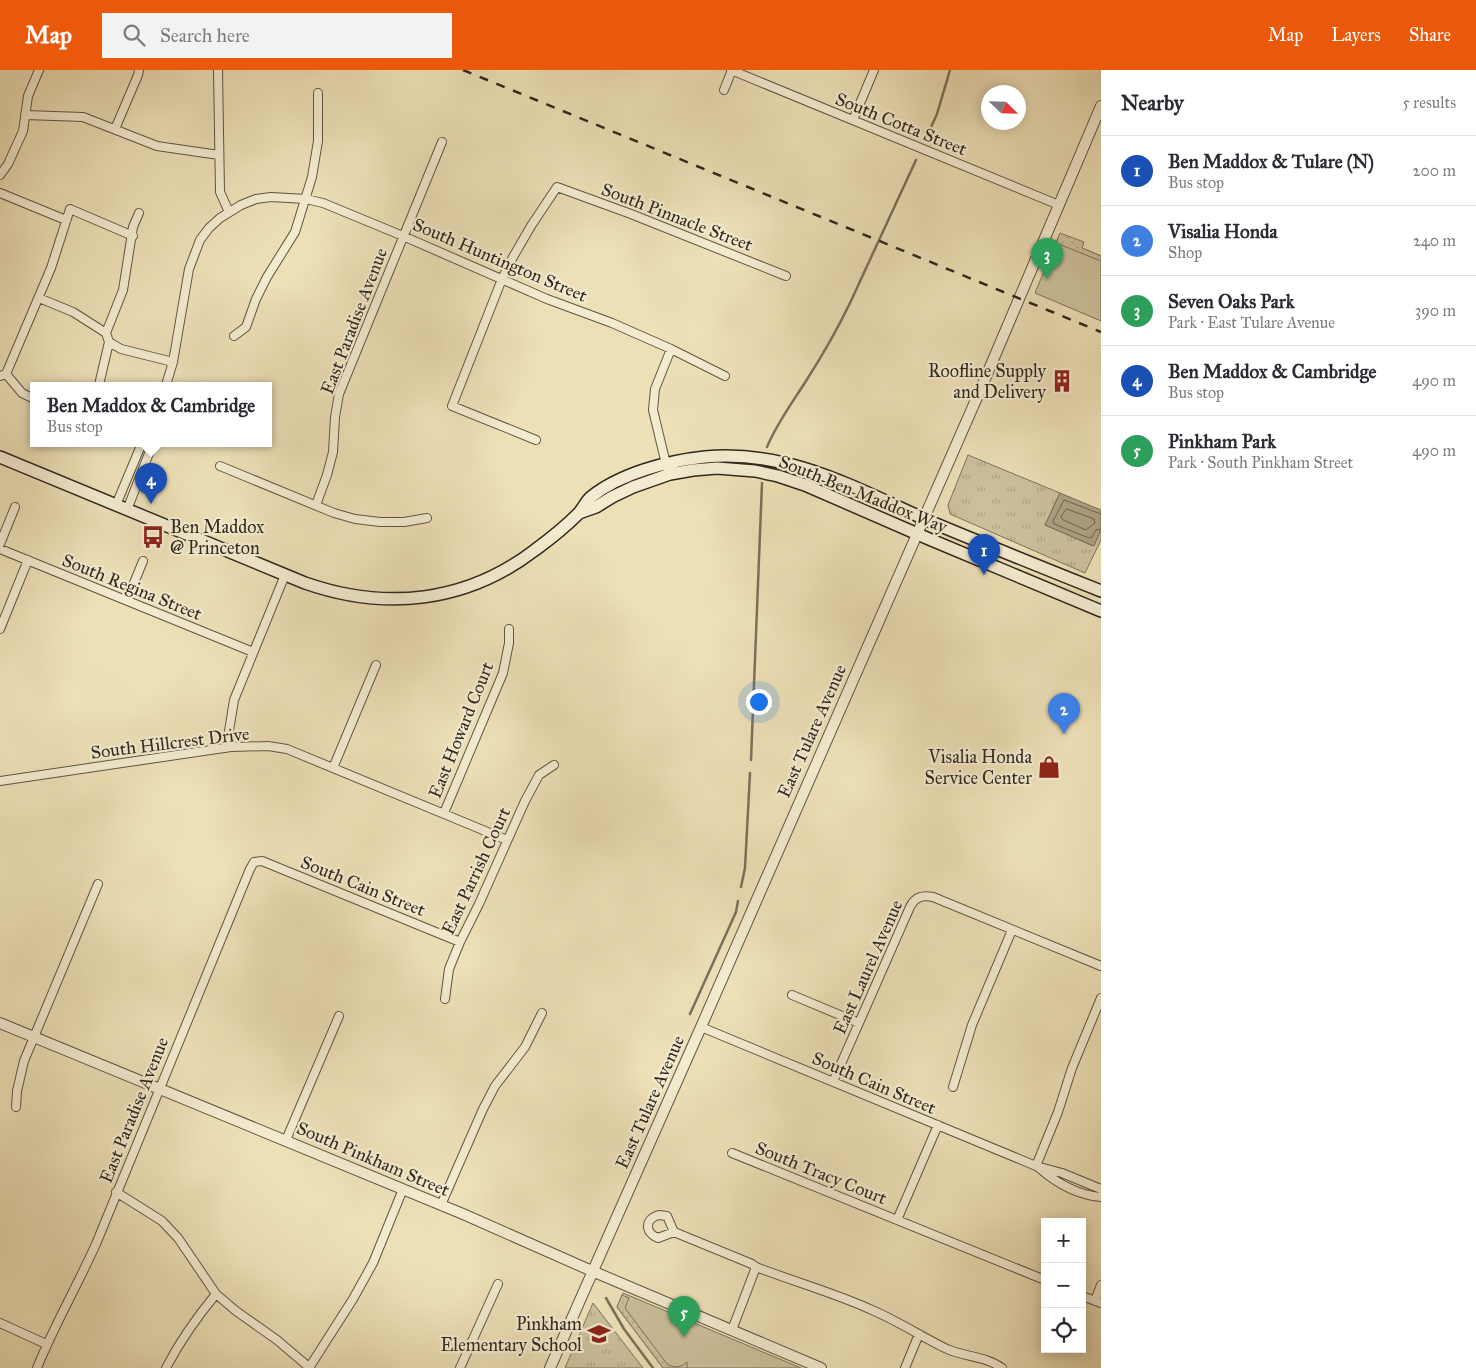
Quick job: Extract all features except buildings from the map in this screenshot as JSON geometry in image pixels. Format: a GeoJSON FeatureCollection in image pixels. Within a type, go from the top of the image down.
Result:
{"type":"FeatureCollection","features":[{"type":"Feature","properties":{"kind":"main road","name":"South Ben Maddox Way"},"geometry":{"type":"LineString","coordinates":[[0,457],[285,575],[321,589],[359,597],[393,600],[432,596],[470,586],[506,570],[538,548],[579,513],[590,498],[606,488],[635,474],[666,464],[704,458],[731,457],[793,464],[820,473],[923,518],[1101,591]]}},
{"type":"Feature","properties":{"kind":"main road","name":"South Ben Maddox Way"},"geometry":{"type":"LineString","coordinates":[[579,513],[596,507],[633,487],[665,476],[717,468],[766,473],[805,485],[916,534],[1101,611]]}},
{"type":"Feature","properties":{"kind":"street"},"geometry":{"type":"LineString","coordinates":[[0,175],[8,164],[23,131],[28,96],[39,70]]}},
{"type":"Feature","properties":{"kind":"street"},"geometry":{"type":"LineString","coordinates":[[116,130],[139,70]]}},
{"type":"Feature","properties":{"kind":"street"},"geometry":{"type":"LineString","coordinates":[[167,382],[173,362],[189,269],[194,254],[200,240],[209,228],[229,212],[220,192],[218,70]]}},
{"type":"Feature","properties":{"kind":"street"},"geometry":{"type":"LineString","coordinates":[[724,90],[731,70]]}},
{"type":"Feature","properties":{"kind":"street","name":"South Cotta Street"},"geometry":{"type":"LineString","coordinates":[[731,70],[1059,205]]}},
{"type":"Feature","properties":{"kind":"street"},"geometry":{"type":"LineString","coordinates":[[853,120],[874,70]]}},
{"type":"Feature","properties":{"kind":"street"},"geometry":{"type":"LineString","coordinates":[[234,336],[246,327],[256,299],[295,232],[312,177],[318,141],[318,93]]}},
{"type":"Feature","properties":{"kind":"street","name":"East Tulare Avenue"},"geometry":{"type":"LineString","coordinates":[[550,1368],[1007,328],[1101,106]]}},
{"type":"Feature","properties":{"kind":"street"},"geometry":{"type":"LineString","coordinates":[[25,115],[83,117],[157,146],[219,155]]}},
{"type":"Feature","properties":{"kind":"street","name":"East Paradise Avenue"},"geometry":{"type":"LineString","coordinates":[[316,505],[327,475],[332,452],[334,417],[339,394],[442,142]]}},
{"type":"Feature","properties":{"kind":"street","name":"South Pinnacle Street"},"geometry":{"type":"LineString","coordinates":[[502,279],[531,226],[557,187],[631,214],[786,276]]}},
{"type":"Feature","properties":{"kind":"street"},"geometry":{"type":"LineString","coordinates":[[0,193],[66,220]]}},
{"type":"Feature","properties":{"kind":"street","name":"South Huntington Street"},"geometry":{"type":"LineString","coordinates":[[229,212],[256,199],[289,197],[323,203],[547,299],[612,323],[671,349],[725,376]]}},
{"type":"Feature","properties":{"kind":"street"},"geometry":{"type":"LineString","coordinates":[[30,397],[22,393],[3,375],[39,298],[70,210],[133,236]]}},
{"type":"Feature","properties":{"kind":"street"},"geometry":{"type":"LineString","coordinates":[[106,333],[124,290],[133,227],[139,212]]}},
{"type":"Feature","properties":{"kind":"street"},"geometry":{"type":"LineString","coordinates":[[502,279],[452,406],[536,440]]}},
{"type":"Feature","properties":{"kind":"street"},"geometry":{"type":"LineString","coordinates":[[39,298],[73,312],[106,333],[109,342],[101,382]]}},
{"type":"Feature","properties":{"kind":"street"},"geometry":{"type":"LineString","coordinates":[[109,342],[122,349],[173,362]]}},
{"type":"Feature","properties":{"kind":"street"},"geometry":{"type":"LineString","coordinates":[[666,464],[653,410],[655,390],[671,349]]}},
{"type":"Feature","properties":{"kind":"street"},"geometry":{"type":"LineString","coordinates":[[122,508],[141,447]]}},
{"type":"Feature","properties":{"kind":"street"},"geometry":{"type":"LineString","coordinates":[[122,508],[151,447]]}},
{"type":"Feature","properties":{"kind":"street"},"geometry":{"type":"LineString","coordinates":[[220,466],[355,519],[404,522],[427,518]]}},
{"type":"Feature","properties":{"kind":"street"},"geometry":{"type":"LineString","coordinates":[[0,544],[16,507]]}},
{"type":"Feature","properties":{"kind":"street","name":"South Regina Street"},"geometry":{"type":"LineString","coordinates":[[0,549],[253,652]]}},
{"type":"Feature","properties":{"kind":"street"},"geometry":{"type":"LineString","coordinates":[[0,629],[28,560]]}},
{"type":"Feature","properties":{"kind":"street"},"geometry":{"type":"LineString","coordinates":[[127,600],[143,561]]}},
{"type":"Feature","properties":{"kind":"street"},"geometry":{"type":"LineString","coordinates":[[231,747],[229,732],[234,700],[285,575]]}},
{"type":"Feature","properties":{"kind":"street","name":"East Howard Court"},"geometry":{"type":"LineString","coordinates":[[444,813],[503,673],[509,643],[509,628]]}},
{"type":"Feature","properties":{"kind":"street"},"geometry":{"type":"LineString","coordinates":[[333,768],[376,665]]}},
{"type":"Feature","properties":{"kind":"street","name":"South Hillcrest Drive"},"geometry":{"type":"LineString","coordinates":[[0,781],[231,747],[268,746],[287,749],[508,840]]}},
{"type":"Feature","properties":{"kind":"street","name":"East Parrish Court"},"geometry":{"type":"LineString","coordinates":[[445,999],[449,969],[525,801],[540,775],[554,765]]}},
{"type":"Feature","properties":{"kind":"street","name":"South Cain Street"},"geometry":{"type":"LineString","coordinates":[[254,862],[262,861],[460,942]]}},
{"type":"Feature","properties":{"kind":"street","name":"East Paradise Avenue"},"geometry":{"type":"LineString","coordinates":[[36,1368],[96,1244],[254,862]]}},
{"type":"Feature","properties":{"kind":"street"},"geometry":{"type":"LineString","coordinates":[[16,1107],[17,1091],[24,1061],[98,884]]}},
{"type":"Feature","properties":{"kind":"street","name":"East Laurel Avenue"},"geometry":{"type":"LineString","coordinates":[[833,1082],[910,907],[916,898],[921,896],[933,897],[1012,930]]}},
{"type":"Feature","properties":{"kind":"street"},"geometry":{"type":"LineString","coordinates":[[953,1087],[972,1025],[1012,930],[1101,966]]}},
{"type":"Feature","properties":{"kind":"street"},"geometry":{"type":"LineString","coordinates":[[792,995],[858,1023]]}},
{"type":"Feature","properties":{"kind":"street"},"geometry":{"type":"LineString","coordinates":[[1036,1166],[1058,1112],[1072,1068],[1101,998]]}},
{"type":"Feature","properties":{"kind":"street"},"geometry":{"type":"LineString","coordinates":[[441,1205],[495,1086],[525,1047],[542,1013]]}},
{"type":"Feature","properties":{"kind":"street"},"geometry":{"type":"LineString","coordinates":[[286,1140],[339,1016]]}},
{"type":"Feature","properties":{"kind":"street","name":"South Pinkham Street"},"geometry":{"type":"LineString","coordinates":[[0,1023],[403,1189],[821,1368]]}},
{"type":"Feature","properties":{"kind":"street","name":"South Cain Street"},"geometry":{"type":"LineString","coordinates":[[701,1027],[1036,1166],[1062,1173],[1101,1189]]}},
{"type":"Feature","properties":{"kind":"street"},"geometry":{"type":"LineString","coordinates":[[898,1220],[938,1126]]}},
{"type":"Feature","properties":{"kind":"street","name":"South Tracy Court"},"geometry":{"type":"LineString","coordinates":[[732,1153],[1041,1278]]}},
{"type":"Feature","properties":{"kind":"street","name":"South Cain Street"},"geometry":{"type":"LineString","coordinates":[[1036,1166],[1057,1182],[1101,1197]]}},
{"type":"Feature","properties":{"kind":"street"},"geometry":{"type":"LineString","coordinates":[[116,1192],[162,1221],[178,1238],[216,1294],[277,1340],[309,1368],[374,1263],[403,1189]]}},
{"type":"Feature","properties":{"kind":"street"},"geometry":{"type":"LineString","coordinates":[[674,1232],[756,1267],[826,1291],[873,1310],[951,1350],[988,1361],[1002,1368]]}},
{"type":"Feature","properties":{"kind":"street"},"geometry":{"type":"LineString","coordinates":[[732,1330],[756,1267]]}},
{"type":"Feature","properties":{"kind":"street"},"geometry":{"type":"LineString","coordinates":[[460,1368],[498,1284]]}},
{"type":"Feature","properties":{"kind":"street"},"geometry":{"type":"LineString","coordinates":[[1086,1298],[1098,1302],[1101,1285]]}},
{"type":"Feature","properties":{"kind":"street"},"geometry":{"type":"LineString","coordinates":[[166,1368],[191,1325],[216,1294]]}},
{"type":"Feature","properties":{"kind":"street"},"geometry":{"type":"LineString","coordinates":[[0,1323],[46,1344]]}},
{"type":"Feature","properties":{"kind":"street"},"geometry":{"type":"LineString","coordinates":[[904,1368],[919,1334]]}},
{"type":"Feature","properties":{"kind":"green space"},"geometry":{"type":"Polygon","coordinates":[[[1060,233],[1084,242],[1082,248],[1101,256],[1101,261],[1056,243],[1060,233]]]}},
{"type":"Feature","properties":{"kind":"green space"},"geometry":{"type":"Polygon","coordinates":[[[1058,238],[1101,256],[1101,321],[1035,293],[1058,238]]]}},
{"type":"Feature","properties":{"kind":"green space"},"geometry":{"type":"Polygon","coordinates":[[[968,455],[1060,493],[1045,525],[1093,546],[1101,529],[1101,540],[1085,573],[950,514],[948,505],[968,455]]]}},
{"type":"Feature","properties":{"kind":"green space"},"geometry":{"type":"Polygon","coordinates":[[[623,1293],[801,1368],[663,1368],[617,1307],[623,1293]]]}},
{"type":"Feature","properties":{"kind":"green space"},"geometry":{"type":"Polygon","coordinates":[[[622,1295],[629,1298],[625,1308],[667,1364],[677,1367],[687,1362],[687,1368],[663,1368],[617,1307],[622,1295]]]}},
{"type":"Feature","properties":{"kind":"green space","name":"Pinkham Elementary School"},"geometry":{"type":"Polygon","coordinates":[[[593,1303],[643,1368],[565,1368],[593,1303]]]}},
{"type":"Feature","properties":{"kind":"water"},"geometry":{"type":"Polygon","coordinates":[[[1060,493],[1101,510],[1101,529],[1094,546],[1045,525],[1060,493]]]}},
{"type":"Feature","properties":{"kind":"waterway"},"geometry":{"type":"LineString","coordinates":[[927,136],[937,114],[950,70]]}},
{"type":"Feature","properties":{"kind":"waterway"},"geometry":{"type":"LineString","coordinates":[[767,447],[780,421],[818,362],[840,323],[916,160]]}},
{"type":"Feature","properties":{"kind":"waterway"},"geometry":{"type":"LineString","coordinates":[[751,760],[762,483]]}},
{"type":"Feature","properties":{"kind":"waterway"},"geometry":{"type":"LineString","coordinates":[[741,887],[745,868],[750,773]]}},
{"type":"Feature","properties":{"kind":"waterway"},"geometry":{"type":"LineString","coordinates":[[690,1014],[736,912],[738,901]]}},
{"type":"Feature","properties":{"kind":"waterway"},"geometry":{"type":"LineString","coordinates":[[606,1298],[624,1329],[653,1368]]}},
{"type":"Feature","properties":{"kind":"railway"},"geometry":{"type":"LineString","coordinates":[[463,70],[1101,332]]}},
{"type":"Feature","properties":{"kind":"place","name":"Seven Oaks Park"},"geometry":{"type":"Point","coordinates":[1047,279]}},
{"type":"Feature","properties":{"kind":"place","name":"Roofline Supply and Delivery"},"geometry":{"type":"Point","coordinates":[1062,381]}},
{"type":"Feature","properties":{"kind":"place","name":"Ben Maddox & Cambridge"},"geometry":{"type":"Point","coordinates":[151,504]}},
{"type":"Feature","properties":{"kind":"place","name":"Ben Maddox @ Princeton"},"geometry":{"type":"Point","coordinates":[153,537]}},
{"type":"Feature","properties":{"kind":"place","name":"Ben Maddox & Tulare (N)"},"geometry":{"type":"Point","coordinates":[984,575]}},
{"type":"Feature","properties":{"kind":"place","name":"Visalia Honda"},"geometry":{"type":"Point","coordinates":[1064,734]}},
{"type":"Feature","properties":{"kind":"place","name":"Visalia Honda Service Center"},"geometry":{"type":"Point","coordinates":[1049,767]}},
{"type":"Feature","properties":{"kind":"place","name":"Pinkham Elementary School"},"geometry":{"type":"Point","coordinates":[599,1334]}},
{"type":"Feature","properties":{"kind":"place","name":"Pinkham Park"},"geometry":{"type":"Point","coordinates":[684,1337]}}]}
